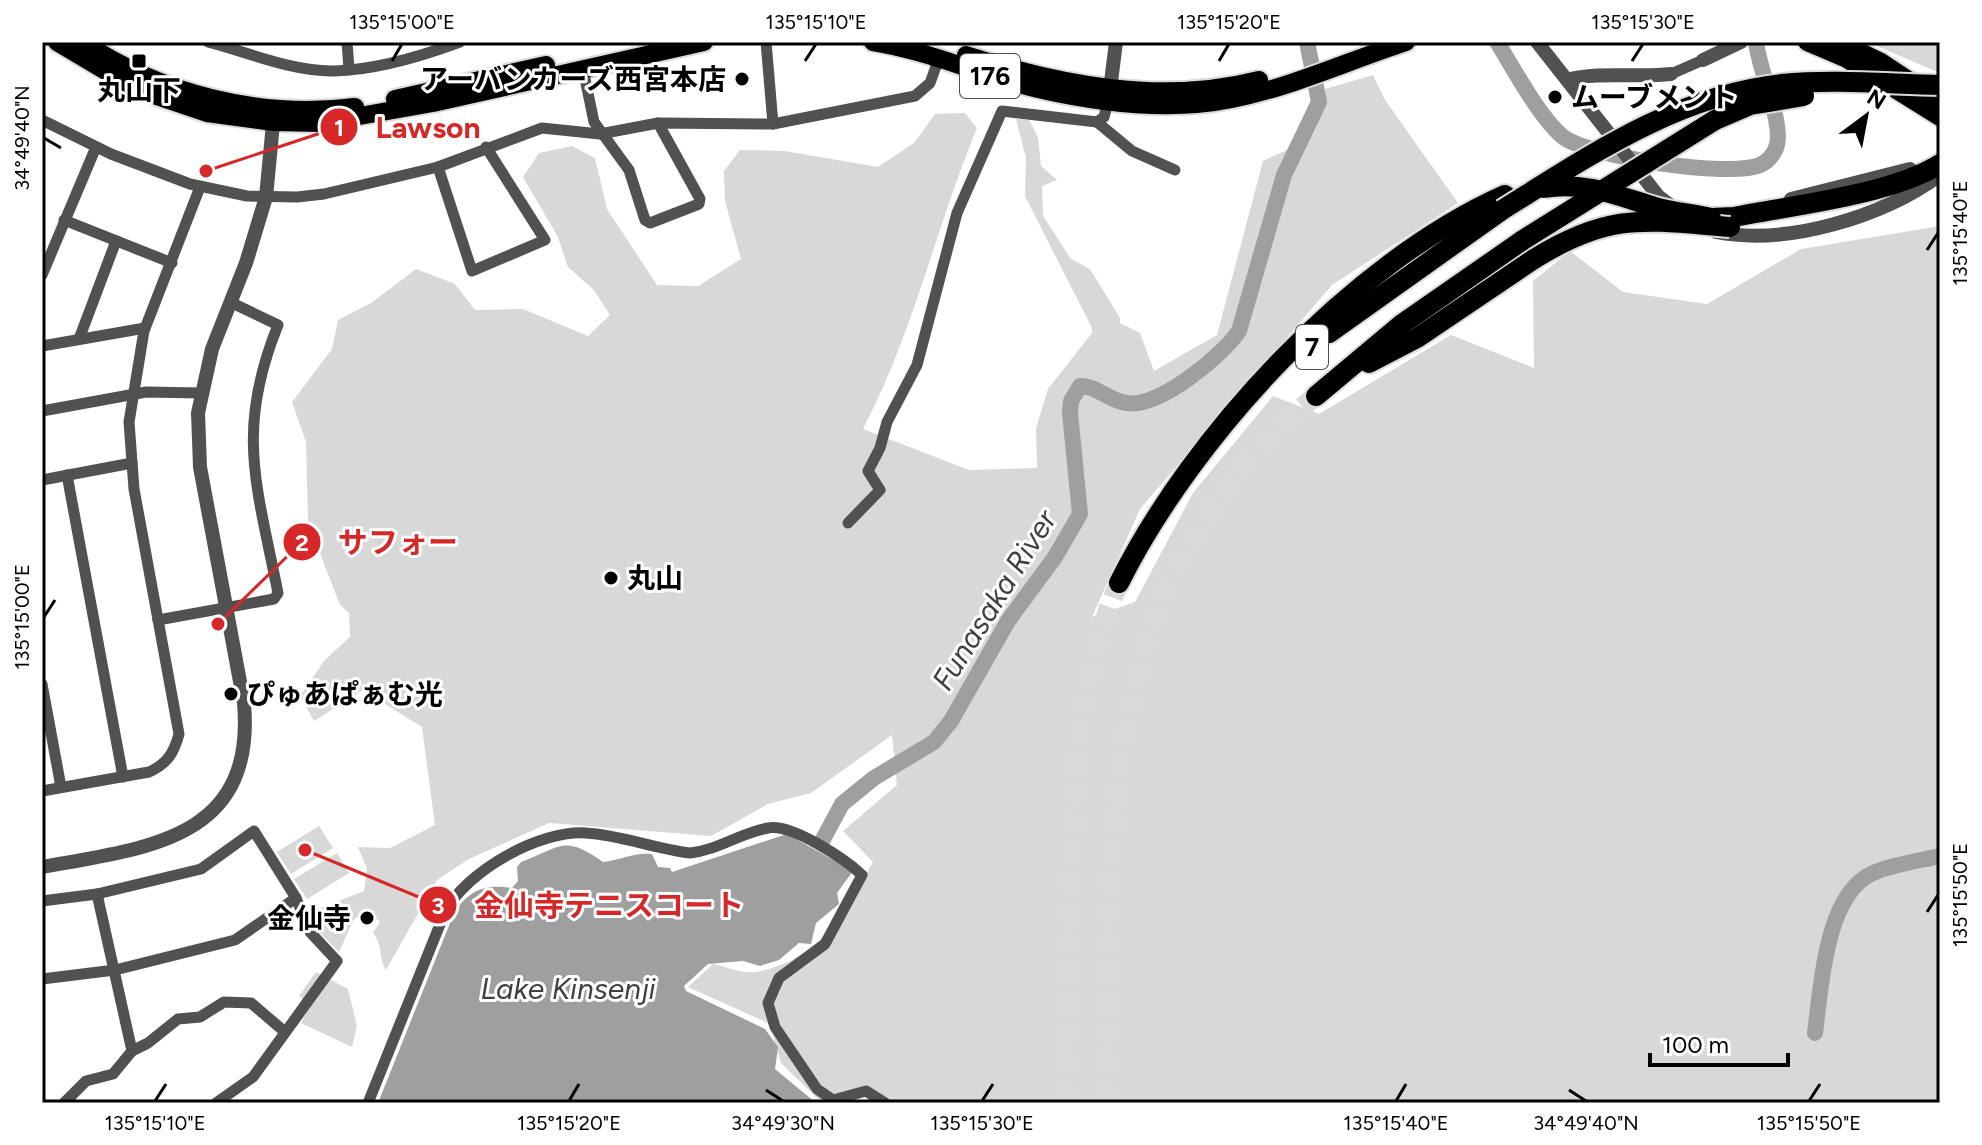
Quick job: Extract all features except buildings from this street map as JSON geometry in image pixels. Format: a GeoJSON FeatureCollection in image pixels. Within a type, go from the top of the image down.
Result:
{"type":"FeatureCollection","features":[{"type":"Feature","properties":{"kind":"highway"},"geometry":{"type":"LineString","coordinates":[[57,42],[136,89],[207,113],[274,115],[361,106],[647,42]]}},
{"type":"Feature","properties":{"kind":"highway"},"geometry":{"type":"LineString","coordinates":[[83,42],[127,68],[173,87],[274,115],[320,123],[368,116],[704,42]]}},
{"type":"Feature","properties":{"kind":"highway","name":"176"},"geometry":{"type":"LineString","coordinates":[[873,42],[939,58],[1035,88],[1109,95],[1229,100],[1326,65],[1406,42]]}},
{"type":"Feature","properties":{"kind":"highway","name":"176"},"geometry":{"type":"LineString","coordinates":[[924,42],[1109,95]]}},
{"type":"Feature","properties":{"kind":"highway","name":"176"},"geometry":{"type":"LineString","coordinates":[[1326,65],[1371,42]]}},
{"type":"Feature","properties":{"kind":"highway"},"geometry":{"type":"LineString","coordinates":[[1807,42],[1846,50],[1881,62],[1940,100]]}},
{"type":"Feature","properties":{"kind":"highway"},"geometry":{"type":"LineString","coordinates":[[1846,50],[1940,117]]}},
{"type":"Feature","properties":{"kind":"highway","name":"7"},"geometry":{"type":"LineString","coordinates":[[1119,583],[1158,512],[1199,456],[1316,343],[1503,202],[1628,135],[1721,96],[1782,84],[1940,85]]}},
{"type":"Feature","properties":{"kind":"highway"},"geometry":{"type":"LineString","coordinates":[[1477,285],[1523,240],[1715,120],[1750,105],[1818,96],[1917,95],[1940,100]]}},
{"type":"Feature","properties":{"kind":"highway"},"geometry":{"type":"LineString","coordinates":[[1477,285],[1534,259],[1572,235],[1598,226],[1653,221],[1720,222],[1937,173]]}},
{"type":"Feature","properties":{"kind":"highway"},"geometry":{"type":"LineString","coordinates":[[1503,202],[1565,184],[1720,222]]}},
{"type":"Feature","properties":{"kind":"highway","name":"7"},"geometry":{"type":"LineString","coordinates":[[1316,396],[1402,324],[1477,285]]}},
{"type":"Feature","properties":{"kind":"street"},"geometry":{"type":"LineString","coordinates":[[208,42],[308,68],[349,69],[460,42]]}},
{"type":"Feature","properties":{"kind":"street"},"geometry":{"type":"LineString","coordinates":[[257,42],[258,55]]}},
{"type":"Feature","properties":{"kind":"street"},"geometry":{"type":"LineString","coordinates":[[347,42],[349,69]]}},
{"type":"Feature","properties":{"kind":"street"},"geometry":{"type":"LineString","coordinates":[[766,42],[773,124]]}},
{"type":"Feature","properties":{"kind":"street"},"geometry":{"type":"LineString","coordinates":[[1097,122],[1104,117],[1116,42]]}},
{"type":"Feature","properties":{"kind":"street"},"geometry":{"type":"LineString","coordinates":[[1537,42],[1659,197],[1712,231],[1761,236],[1889,207],[1937,173]]}},
{"type":"Feature","properties":{"kind":"street"},"geometry":{"type":"LineString","coordinates":[[1567,80],[1582,76],[1637,78],[1671,74],[1741,42]]}},
{"type":"Feature","properties":{"kind":"street"},"geometry":{"type":"LineString","coordinates":[[42,120],[96,147],[200,187],[266,197],[324,194],[438,167],[542,128],[600,134],[658,123],[773,124],[915,96],[930,83],[939,58]]}},
{"type":"Feature","properties":{"kind":"street"},"geometry":{"type":"LineString","coordinates":[[583,69],[600,134],[629,170],[645,220],[650,223],[699,204],[700,199],[658,123]]}},
{"type":"Feature","properties":{"kind":"street"},"geometry":{"type":"LineString","coordinates":[[848,523],[880,490],[868,471],[887,422],[917,365],[957,213],[1002,111],[1097,122],[1132,151],[1175,170]]}},
{"type":"Feature","properties":{"kind":"street"},"geometry":{"type":"LineString","coordinates":[[42,867],[161,843],[203,820],[221,801],[240,763],[246,725],[200,467],[200,393],[266,197],[274,115]]}},
{"type":"Feature","properties":{"kind":"street"},"geometry":{"type":"LineString","coordinates":[[42,275],[96,147]]}},
{"type":"Feature","properties":{"kind":"street"},"geometry":{"type":"LineString","coordinates":[[438,167],[472,271],[545,240],[486,147]]}},
{"type":"Feature","properties":{"kind":"street"},"geometry":{"type":"LineString","coordinates":[[1648,183],[1686,207],[1727,212],[1903,172],[1940,155]]}},
{"type":"Feature","properties":{"kind":"street"},"geometry":{"type":"LineString","coordinates":[[42,791],[123,777],[160,767],[174,752],[179,734],[132,463],[131,395],[145,328],[200,187]]}},
{"type":"Feature","properties":{"kind":"street"},"geometry":{"type":"LineString","coordinates":[[64,220],[172,263]]}},
{"type":"Feature","properties":{"kind":"street"},"geometry":{"type":"LineString","coordinates":[[79,339],[116,241]]}},
{"type":"Feature","properties":{"kind":"street"},"geometry":{"type":"LineString","coordinates":[[158,620],[274,599],[278,593],[256,480],[251,424],[257,379],[278,325],[230,302]]}},
{"type":"Feature","properties":{"kind":"street"},"geometry":{"type":"LineString","coordinates":[[42,346],[145,328]]}},
{"type":"Feature","properties":{"kind":"street"},"geometry":{"type":"LineString","coordinates":[[42,411],[172,390],[200,393]]}},
{"type":"Feature","properties":{"kind":"street"},"geometry":{"type":"LineString","coordinates":[[42,480],[132,463]]}},
{"type":"Feature","properties":{"kind":"street"},"geometry":{"type":"LineString","coordinates":[[67,475],[123,777]]}},
{"type":"Feature","properties":{"kind":"street"},"geometry":{"type":"LineString","coordinates":[[42,684],[61,787]]}},
{"type":"Feature","properties":{"kind":"street"},"geometry":{"type":"LineString","coordinates":[[368,1103],[445,912],[454,895],[489,867],[542,840],[584,832],[690,853],[706,851],[773,827],[797,833],[862,875],[825,944],[779,978],[770,991],[768,1003],[775,1027],[817,1089],[833,1100],[866,1091],[885,1103]]}},
{"type":"Feature","properties":{"kind":"street"},"geometry":{"type":"LineString","coordinates":[[42,901],[97,894],[201,869],[254,831],[296,898],[310,932],[337,961],[253,1077],[216,1103]]}},
{"type":"Feature","properties":{"kind":"street"},"geometry":{"type":"LineString","coordinates":[[97,894],[132,1051]]}},
{"type":"Feature","properties":{"kind":"street"},"geometry":{"type":"LineString","coordinates":[[42,979],[115,970],[235,940],[296,898]]}},
{"type":"Feature","properties":{"kind":"street"},"geometry":{"type":"LineString","coordinates":[[64,1103],[86,1081],[113,1074],[132,1051],[148,1043],[178,1019],[200,1017],[224,1002],[251,1003],[285,1032]]}},
{"type":"Feature","properties":{"kind":"shaded area"},"geometry":{"type":"Polygon","coordinates":[[[1870,42],[1940,42],[1940,73],[1872,44],[1870,42]]]}},
{"type":"Feature","properties":{"kind":"shaded area"},"geometry":{"type":"Polygon","coordinates":[[[1373,75],[1385,100],[1458,203],[1332,285],[1140,509],[1092,617],[1135,602],[1193,493],[1273,396],[1319,414],[1451,335],[1534,368],[1533,281],[1570,251],[1623,292],[1707,304],[1801,249],[1940,226],[1940,1103],[876,1103],[867,1089],[822,1103],[781,1063],[770,1024],[688,987],[713,964],[751,972],[778,966],[814,946],[841,916],[873,862],[843,831],[897,785],[892,735],[811,793],[768,804],[711,836],[549,823],[467,860],[437,880],[386,970],[373,933],[380,922],[368,911],[354,919],[339,952],[318,931],[308,913],[364,891],[367,869],[358,847],[390,848],[435,825],[422,727],[363,690],[314,721],[300,696],[324,661],[350,637],[349,613],[340,605],[308,522],[306,442],[292,402],[332,349],[338,320],[371,303],[416,269],[455,284],[475,310],[523,309],[588,336],[610,315],[594,290],[568,267],[558,237],[523,177],[539,153],[572,146],[595,158],[607,209],[657,285],[698,286],[741,259],[725,201],[724,171],[740,150],[785,151],[878,167],[914,143],[935,114],[965,113],[977,128],[896,356],[863,429],[969,470],[1037,468],[1036,428],[1048,389],[1092,333],[1092,328],[1025,196],[1026,158],[1016,119],[1029,120],[1038,137],[1041,166],[1057,180],[1042,186],[1043,216],[1071,259],[1090,269],[1120,318],[1120,323],[1140,333],[1154,371],[1217,335],[1263,161],[1308,140],[1325,89],[1373,75]]]}},
{"type":"Feature","properties":{"kind":"shaded area"},"geometry":{"type":"Polygon","coordinates":[[[319,826],[333,848],[291,874],[277,852],[319,826]]]}},
{"type":"Feature","properties":{"kind":"shaded area"},"geometry":{"type":"Polygon","coordinates":[[[337,853],[349,873],[307,899],[294,879],[337,853]]]}},
{"type":"Feature","properties":{"kind":"shaded area"},"geometry":{"type":"Polygon","coordinates":[[[316,972],[348,989],[357,1026],[352,1047],[301,1023],[310,1006],[299,996],[316,972]]]}},
{"type":"Feature","properties":{"kind":"water","name":"Lake Kinsenji"},"geometry":{"type":"Polygon","coordinates":[[[787,834],[853,871],[837,893],[839,904],[816,923],[811,944],[799,943],[779,960],[760,966],[743,961],[708,964],[684,986],[686,991],[765,1029],[778,1047],[775,1069],[816,1103],[378,1103],[454,913],[478,890],[512,888],[518,881],[517,867],[521,862],[562,846],[579,848],[603,862],[652,854],[658,867],[670,868],[672,872],[787,834]]]}},
{"type":"Feature","properties":{"kind":"waterway","name":"Funasaka River"},"geometry":{"type":"LineString","coordinates":[[821,843],[842,804],[874,778],[934,742],[951,721],[1008,621],[1055,557],[1080,514],[1070,413],[1071,401],[1080,386],[1127,403],[1155,398],[1204,367],[1239,331],[1284,175],[1319,102],[1307,42]]}},
{"type":"Feature","properties":{"kind":"waterway","name":"Funasaka River"},"geometry":{"type":"LineString","coordinates":[[1497,42],[1536,105],[1563,137],[1601,152],[1629,158],[1720,169],[1760,165],[1770,158],[1776,148],[1777,126],[1756,42]]}},
{"type":"Feature","properties":{"kind":"waterway"},"geometry":{"type":"LineString","coordinates":[[1815,1033],[1828,944],[1835,921],[1857,884],[1873,873],[1940,856]]}},
{"type":"Feature","properties":{"kind":"tunnel"},"geometry":{"type":"LineString","coordinates":[[1106,1103],[1109,907],[1115,812],[1128,720],[1151,631],[1188,547],[1242,468],[1316,396]]}},
{"type":"Feature","properties":{"kind":"tunnel"},"geometry":{"type":"LineString","coordinates":[[1065,1103],[1071,864],[1078,757],[1096,651],[1119,583]]}},
{"type":"Feature","properties":{"kind":"place","name":"丸山下"},"geometry":{"type":"Point","coordinates":[139,61]}},
{"type":"Feature","properties":{"kind":"place","name":"アーバンカーズ西宮本店"},"geometry":{"type":"Point","coordinates":[742,79]}},
{"type":"Feature","properties":{"kind":"place","name":"ムーブメント"},"geometry":{"type":"Point","coordinates":[1555,97]}},
{"type":"Feature","properties":{"kind":"place","name":"Lawson"},"geometry":{"type":"Point","coordinates":[206,171]}},
{"type":"Feature","properties":{"kind":"place","name":"丸山"},"geometry":{"type":"Point","coordinates":[611,578]}},
{"type":"Feature","properties":{"kind":"place","name":"サフォー"},"geometry":{"type":"Point","coordinates":[218,624]}},
{"type":"Feature","properties":{"kind":"place","name":"ぴゅあぱぁむ光"},"geometry":{"type":"Point","coordinates":[231,694]}},
{"type":"Feature","properties":{"kind":"place","name":"金仙寺テニスコート"},"geometry":{"type":"Point","coordinates":[305,850]}},
{"type":"Feature","properties":{"kind":"place","name":"金仙寺"},"geometry":{"type":"Point","coordinates":[367,918]}}]}
